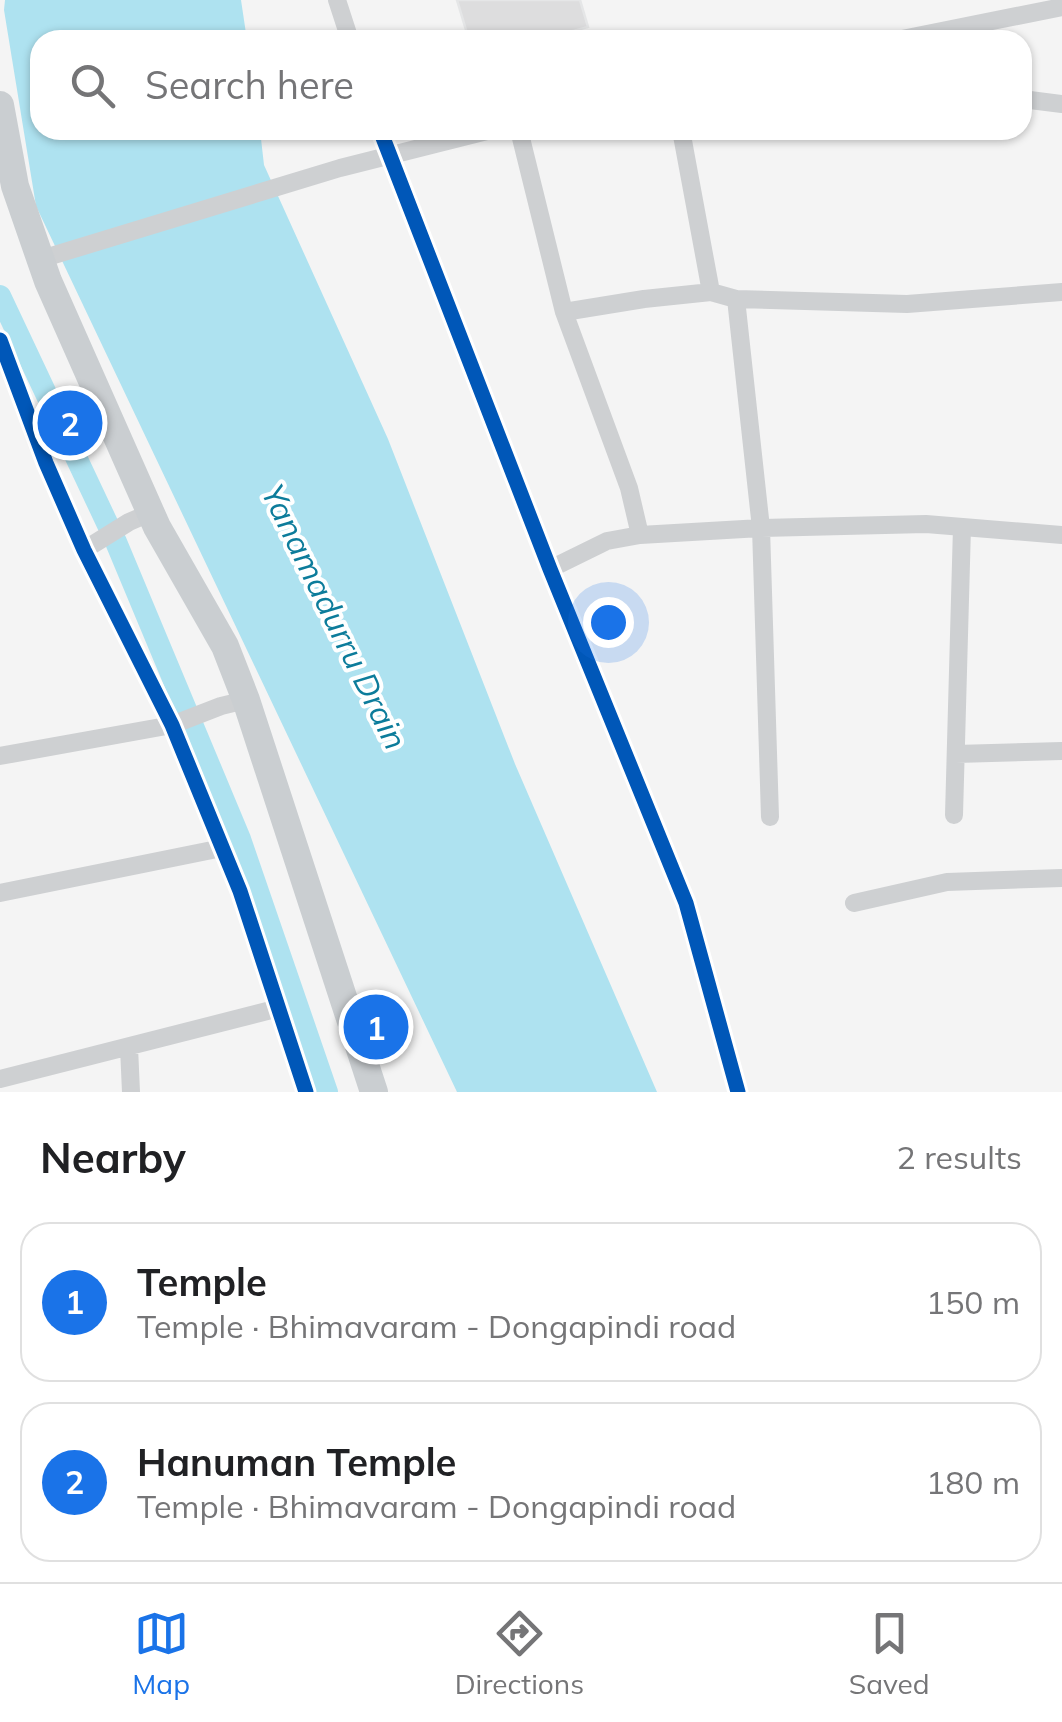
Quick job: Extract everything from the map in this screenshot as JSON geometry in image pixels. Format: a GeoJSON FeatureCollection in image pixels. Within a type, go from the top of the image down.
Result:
{"type":"FeatureCollection","features":[{"type":"Feature","properties":{"kind":"main road"},"geometry":{"type":"LineString","coordinates":[[0,105],[15,186],[140,518],[225,646],[233,703],[374,1092]]}},
{"type":"Feature","properties":{"kind":"street"},"geometry":{"type":"LineString","coordinates":[[337,0],[347,30]]}},
{"type":"Feature","properties":{"kind":"street"},"geometry":{"type":"LineString","coordinates":[[946,30],[1062,7]]}},
{"type":"Feature","properties":{"kind":"street"},"geometry":{"type":"LineString","coordinates":[[999,30],[1000,19]]}},
{"type":"Feature","properties":{"kind":"street"},"geometry":{"type":"LineString","coordinates":[[1032,101],[1062,104]]}},
{"type":"Feature","properties":{"kind":"street"},"geometry":{"type":"LineString","coordinates":[[383,140],[686,903],[738,1092]]}},
{"type":"Feature","properties":{"kind":"street"},"geometry":{"type":"LineString","coordinates":[[41,259],[340,168],[451,140]]}},
{"type":"Feature","properties":{"kind":"street"},"geometry":{"type":"LineString","coordinates":[[521,140],[564,312],[629,488],[640,534]]}},
{"type":"Feature","properties":{"kind":"street"},"geometry":{"type":"LineString","coordinates":[[683,140],[711,292]]}},
{"type":"Feature","properties":{"kind":"street"},"geometry":{"type":"LineString","coordinates":[[564,312],[711,292],[736,299],[907,304],[1062,292]]}},
{"type":"Feature","properties":{"kind":"street"},"geometry":{"type":"LineString","coordinates":[[736,299],[761,528],[770,817]]}},
{"type":"Feature","properties":{"kind":"street"},"geometry":{"type":"LineString","coordinates":[[0,340],[46,463],[179,722],[306,1092]]}},
{"type":"Feature","properties":{"kind":"street"},"geometry":{"type":"LineString","coordinates":[[90,547],[140,518]]}},
{"type":"Feature","properties":{"kind":"street"},"geometry":{"type":"LineString","coordinates":[[550,568],[608,541],[640,534],[926,524],[1062,536]]}},
{"type":"Feature","properties":{"kind":"street"},"geometry":{"type":"LineString","coordinates":[[954,815],[962,527]]}},
{"type":"Feature","properties":{"kind":"street"},"geometry":{"type":"LineString","coordinates":[[0,756],[179,722],[233,703]]}},
{"type":"Feature","properties":{"kind":"street"},"geometry":{"type":"LineString","coordinates":[[956,754],[1062,752]]}},
{"type":"Feature","properties":{"kind":"street"},"geometry":{"type":"LineString","coordinates":[[0,893],[222,848]]}},
{"type":"Feature","properties":{"kind":"street"},"geometry":{"type":"LineString","coordinates":[[854,903],[947,882],[1062,878]]}},
{"type":"Feature","properties":{"kind":"street"},"geometry":{"type":"LineString","coordinates":[[0,1079],[279,1008]]}},
{"type":"Feature","properties":{"kind":"street"},"geometry":{"type":"LineString","coordinates":[[129,1047],[132,1092]]}},
{"type":"Feature","properties":{"kind":"water","name":"Yanamadurru Drain"},"geometry":{"type":"Polygon","coordinates":[[[5,0],[241,0],[246,30],[30,30],[30,140],[261,140],[264,165],[388,439],[515,764],[657,1092],[457,1092],[36,206],[5,0]]]}},
{"type":"Feature","properties":{"kind":"building"},"geometry":{"type":"Polygon","coordinates":[[[457,0],[580,0],[588,27],[577,30],[466,30],[457,0]]]}},
{"type":"Feature","properties":{"kind":"waterway"},"geometry":{"type":"LineString","coordinates":[[0,296],[116,542],[240,839],[327,1092]]}},
{"type":"Feature","properties":{"kind":"cycle path"},"geometry":{"type":"LineString","coordinates":[[384,140],[550,569],[686,903],[738,1092]]}},
{"type":"Feature","properties":{"kind":"cycle path"},"geometry":{"type":"LineString","coordinates":[[0,340],[46,463],[84,550],[172,725],[240,891],[306,1092]]}},
{"type":"Feature","properties":{"kind":"place","name":"Hanuman Temple"},"geometry":{"type":"Point","coordinates":[70,423]}},
{"type":"Feature","properties":{"kind":"place","name":"Temple"},"geometry":{"type":"Point","coordinates":[376,1027]}}]}
